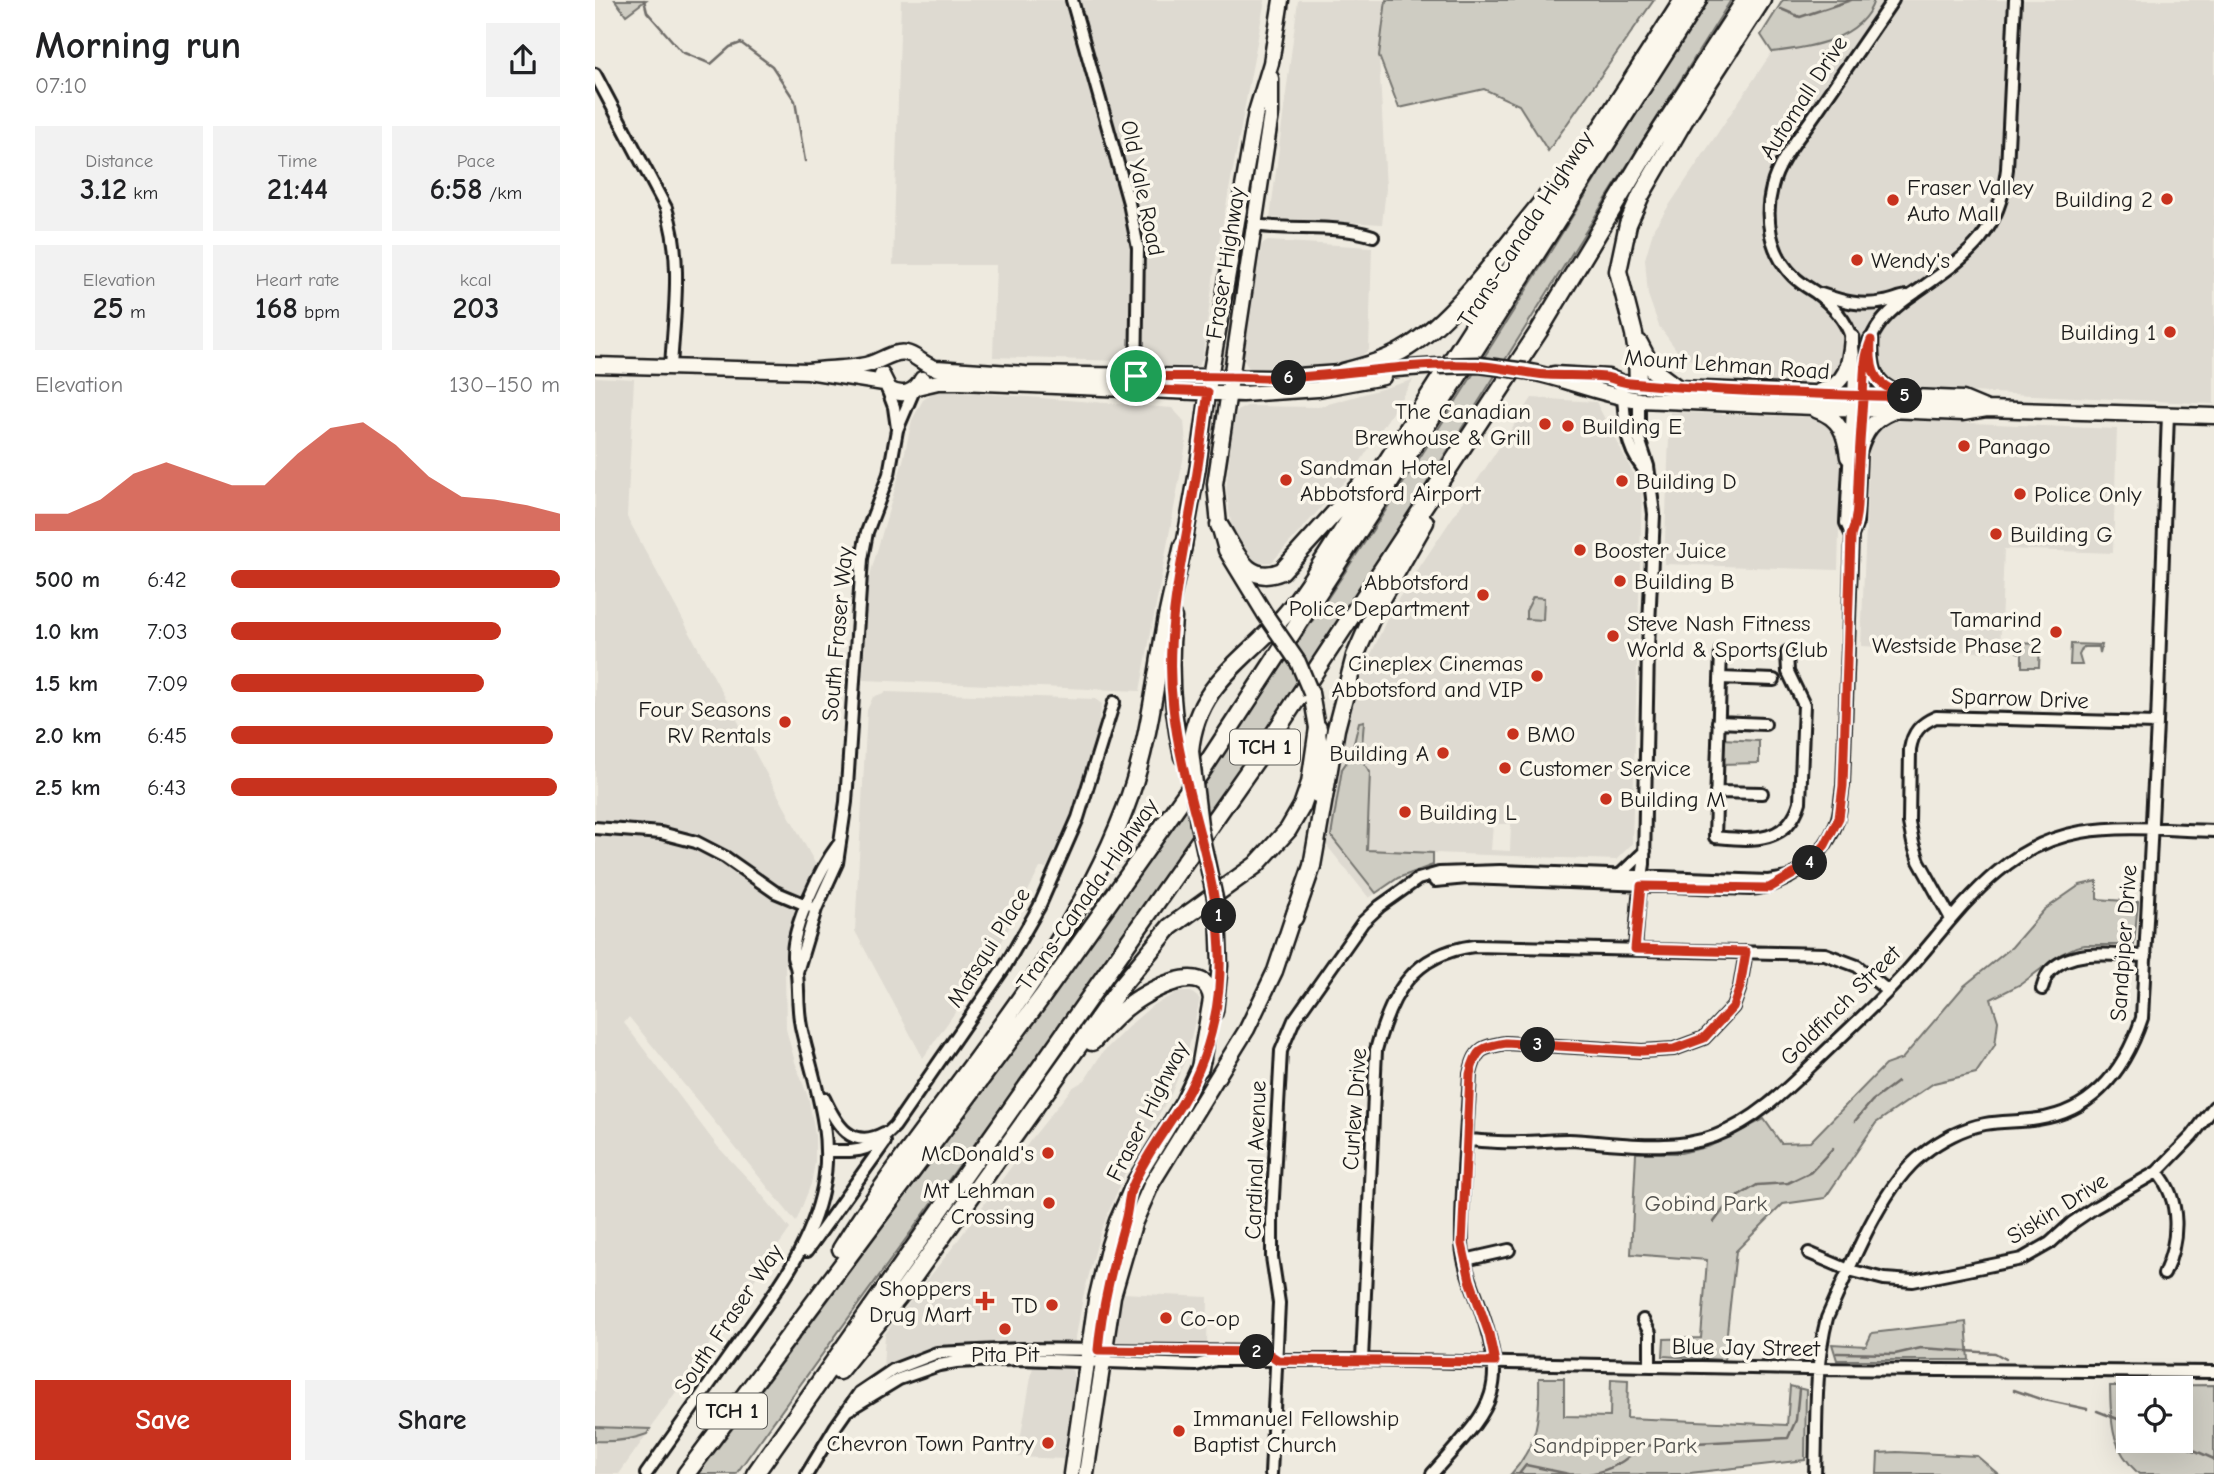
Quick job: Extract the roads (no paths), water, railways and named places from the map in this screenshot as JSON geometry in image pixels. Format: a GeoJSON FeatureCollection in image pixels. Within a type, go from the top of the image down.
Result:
{"type":"FeatureCollection","features":[{"type":"Feature","properties":{"kind":"highway"},"geometry":{"type":"LineString","coordinates":[[1199,825],[1186,754],[1197,715],[1207,696],[1295,602],[1683,0]]}},
{"type":"Feature","properties":{"kind":"highway","name":"Trans-Canada Highway"},"geometry":{"type":"LineString","coordinates":[[685,1474],[1042,997],[1202,771],[1379,500],[1698,0]]}},
{"type":"Feature","properties":{"kind":"highway","name":"TCH 1"},"geometry":{"type":"LineString","coordinates":[[755,1474],[1266,746],[1539,331],[1651,145],[1745,0]]}},
{"type":"Feature","properties":{"kind":"highway"},"geometry":{"type":"LineString","coordinates":[[1633,389],[1637,354],[1618,271],[1628,224],[1641,195],[1688,114],[1762,0]]}},
{"type":"Feature","properties":{"kind":"highway"},"geometry":{"type":"LineString","coordinates":[[1343,372],[1375,364],[1396,355],[1433,329],[1587,149]]}},
{"type":"Feature","properties":{"kind":"highway"},"geometry":{"type":"LineString","coordinates":[[1294,918],[1312,866],[1336,729],[1355,656],[1383,595],[1539,331]]}},
{"type":"Feature","properties":{"kind":"highway"},"geometry":{"type":"LineString","coordinates":[[1634,334],[1653,370],[1677,388]]}},
{"type":"Feature","properties":{"kind":"highway"},"geometry":{"type":"LineString","coordinates":[[1219,525],[1245,566],[1257,576],[1270,576],[1282,571],[1411,425]]}},
{"type":"Feature","properties":{"kind":"highway"},"geometry":{"type":"LineString","coordinates":[[779,1349],[848,1238],[1046,960],[1104,857],[1125,809],[1142,758],[1183,545]]}},
{"type":"Feature","properties":{"kind":"highway"},"geometry":{"type":"LineString","coordinates":[[755,1474],[902,1293],[1122,985],[1170,927],[1256,865],[1288,830],[1311,783],[1318,728]]}},
{"type":"Feature","properties":{"kind":"highway"},"geometry":{"type":"LineString","coordinates":[[1030,1116],[1088,1047],[1128,1005],[1149,992],[1189,978],[1203,981],[1211,991],[1212,999],[1200,1068]]}},
{"type":"Feature","properties":{"kind":"main road","name":"Fraser Highway"},"geometry":{"type":"LineString","coordinates":[[1186,754],[1173,709],[1170,676],[1174,614],[1210,377],[1256,112],[1271,63],[1281,0]]}},
{"type":"Feature","properties":{"kind":"main road","name":"Fraser Highway"},"geometry":{"type":"LineString","coordinates":[[1096,1355],[1117,1277],[1152,1183],[1247,1028],[1275,971],[1294,918],[1321,770],[1318,728],[1311,693],[1289,649],[1226,550],[1219,525],[1215,484],[1271,114],[1271,63]]}},
{"type":"Feature","properties":{"kind":"main road"},"geometry":{"type":"LineString","coordinates":[[1852,338],[1851,356],[1842,380],[1808,400],[1838,423],[1854,454]]}},
{"type":"Feature","properties":{"kind":"main road"},"geometry":{"type":"LineString","coordinates":[[1871,340],[1872,369],[1877,379],[1891,391],[1910,397]]}},
{"type":"Feature","properties":{"kind":"main road"},"geometry":{"type":"LineString","coordinates":[[595,365],[808,371],[885,385],[901,394],[916,388],[923,372],[918,360],[901,352],[862,366],[808,371]]}},
{"type":"Feature","properties":{"kind":"main road"},"geometry":{"type":"LineString","coordinates":[[885,385],[882,370],[888,358]]}},
{"type":"Feature","properties":{"kind":"main road","name":"Mount Lehman Road"},"geometry":{"type":"LineString","coordinates":[[918,360],[946,370],[1136,382],[1228,393],[1284,393],[1318,389],[1423,367]]}},
{"type":"Feature","properties":{"kind":"main road","name":"Mount Lehman Road"},"geometry":{"type":"LineString","coordinates":[[916,388],[939,382],[1136,382],[1210,377],[1284,378],[1479,365],[1546,375],[1608,377],[1633,389],[1857,402],[1910,397],[1963,399],[1987,409]]}},
{"type":"Feature","properties":{"kind":"main road","name":"Mount Lehman Road"},"geometry":{"type":"LineString","coordinates":[[1546,375],[1623,398]]}},
{"type":"Feature","properties":{"kind":"main road","name":"Mount Lehman Road"},"geometry":{"type":"LineString","coordinates":[[1633,389],[1677,388],[1808,400]]}},
{"type":"Feature","properties":{"kind":"main road"},"geometry":{"type":"LineString","coordinates":[[1623,398],[1633,389]]}},
{"type":"Feature","properties":{"kind":"main road","name":"Mount Lehman Road"},"geometry":{"type":"LineString","coordinates":[[1857,402],[1896,411],[1963,414],[1987,409],[2214,415]]}},
{"type":"Feature","properties":{"kind":"main road"},"geometry":{"type":"LineString","coordinates":[[1854,454],[1873,422],[1896,411]]}},
{"type":"Feature","properties":{"kind":"main road","name":"Fraser Highway"},"geometry":{"type":"LineString","coordinates":[[1096,1355],[1104,1265],[1117,1221],[1130,1192],[1200,1068],[1211,1035],[1219,989],[1218,912],[1199,825]]}},
{"type":"Feature","properties":{"kind":"main road"},"geometry":{"type":"LineString","coordinates":[[1072,1474],[1096,1355]]}},
{"type":"Feature","properties":{"kind":"main road"},"geometry":{"type":"LineString","coordinates":[[1086,1474],[1096,1355]]}},
{"type":"Feature","properties":{"kind":"street","name":"Old Yale Road"},"geometry":{"type":"LineString","coordinates":[[1072,0],[1129,203],[1138,248],[1136,382]]}},
{"type":"Feature","properties":{"kind":"street","name":"Automall Drive"},"geometry":{"type":"LineString","coordinates":[[1857,402],[1852,338],[1840,316],[1791,274],[1780,258],[1769,229],[1772,185],[1788,154],[1893,0]]}},
{"type":"Feature","properties":{"kind":"street","name":"Automall Drive"},"geometry":{"type":"LineString","coordinates":[[1857,402],[1866,352],[1884,319],[1910,296],[1958,262],[1981,240],[1996,217],[2004,193],[2015,0]]}},
{"type":"Feature","properties":{"kind":"street"},"geometry":{"type":"LineString","coordinates":[[595,74],[666,208],[673,230],[676,260],[671,368]]}},
{"type":"Feature","properties":{"kind":"street"},"geometry":{"type":"LineString","coordinates":[[1254,225],[1279,229],[1357,231],[1373,236]]}},
{"type":"Feature","properties":{"kind":"street","name":"Automall Drive"},"geometry":{"type":"LineString","coordinates":[[1815,292],[1843,302],[1863,304],[1910,296]]}},
{"type":"Feature","properties":{"kind":"street","name":"South Fraser Way"},"geometry":{"type":"LineString","coordinates":[[885,385],[894,407],[897,430]]}},
{"type":"Feature","properties":{"kind":"street","name":"South Fraser Way"},"geometry":{"type":"LineString","coordinates":[[646,1474],[796,1259],[811,1227],[823,1186],[826,1151],[823,1113],[798,1009],[797,972],[793,957],[798,932],[811,907],[827,859],[838,845],[846,803],[862,559],[867,533],[889,474],[897,430],[916,388]]}},
{"type":"Feature","properties":{"kind":"street"},"geometry":{"type":"LineString","coordinates":[[1633,389],[1639,439],[1650,477],[1654,514],[1648,649],[1645,851],[1635,949]]}},
{"type":"Feature","properties":{"kind":"street"},"geometry":{"type":"LineString","coordinates":[[1623,398],[1626,435],[1633,456],[1650,477]]}},
{"type":"Feature","properties":{"kind":"street","name":"Cardinal Avenue"},"geometry":{"type":"LineString","coordinates":[[1402,890],[1439,880],[1467,878],[1767,881],[1788,878],[1806,867],[1825,845],[1839,818],[1843,786],[1851,536],[1857,523],[1854,454],[1857,402]]}},
{"type":"Feature","properties":{"kind":"street","name":"Sandpiper Drive"},"geometry":{"type":"LineString","coordinates":[[1815,1474],[1821,1341],[1827,1318],[1890,1189],[1923,1154],[1956,1133],[1983,1124],[2035,1120],[2084,1103],[2106,1084],[2127,1056],[2142,1018],[2157,723],[2168,414]]}},
{"type":"Feature","properties":{"kind":"street"},"geometry":{"type":"LineString","coordinates":[[1721,650],[1715,837],[1759,839],[1773,836],[1795,817],[1800,802],[1804,705],[1788,672],[1787,652]]}},
{"type":"Feature","properties":{"kind":"street"},"geometry":{"type":"LineString","coordinates":[[1720,678],[1774,680]]}},
{"type":"Feature","properties":{"kind":"street","name":"Matsqui Place"},"geometry":{"type":"LineString","coordinates":[[826,1151],[866,1150],[876,1145],[895,1126],[1004,968],[1039,907],[1077,818],[1114,702]]}},
{"type":"Feature","properties":{"kind":"street","name":"Sparrow Drive"},"geometry":{"type":"LineString","coordinates":[[1950,917],[1919,861],[1909,823],[1910,749],[1912,738],[1923,723],[1935,717],[2157,723]]}},
{"type":"Feature","properties":{"kind":"street"},"geometry":{"type":"LineString","coordinates":[[1719,722],[1765,724]]}},
{"type":"Feature","properties":{"kind":"street"},"geometry":{"type":"LineString","coordinates":[[1716,792],[1762,793]]}},
{"type":"Feature","properties":{"kind":"street"},"geometry":{"type":"LineString","coordinates":[[595,828],[661,833],[696,842],[725,857],[775,892],[811,907]]}},
{"type":"Feature","properties":{"kind":"street","name":"Goldfinch Street"},"geometry":{"type":"LineString","coordinates":[[1467,1140],[1666,1144],[1693,1142],[1717,1135],[1774,1101],[1888,991],[1950,917],[1998,870],[2031,849],[2080,832],[2110,829],[2214,831]]}},
{"type":"Feature","properties":{"kind":"street"},"geometry":{"type":"LineString","coordinates":[[1620,875],[1645,851]]}},
{"type":"Feature","properties":{"kind":"street","name":"Cardinal Avenue"},"geometry":{"type":"LineString","coordinates":[[1271,1474],[1278,1360],[1279,1303],[1272,1257],[1281,1051],[1294,1020],[1363,922],[1418,878],[1468,870],[1620,875],[1642,881]]}},
{"type":"Feature","properties":{"kind":"street","name":"Curlew Drive"},"geometry":{"type":"LineString","coordinates":[[1362,1360],[1376,1050],[1381,1029],[1405,984],[1417,968],[1430,958],[1452,949],[1474,946],[1825,954],[1857,966],[1888,991]]}},
{"type":"Feature","properties":{"kind":"street"},"geometry":{"type":"LineString","coordinates":[[1432,1474],[1481,1418],[1489,1402],[1494,1381],[1495,1362],[1489,1334],[1462,1244],[1470,1074],[1474,1056],[1486,1046],[1506,1043],[1642,1051],[1674,1049],[1704,1038],[1733,1007],[1740,987],[1746,952]]}},
{"type":"Feature","properties":{"kind":"street"},"geometry":{"type":"LineString","coordinates":[[2042,989],[2049,971],[2069,959],[2087,955],[2146,956]]}},
{"type":"Feature","properties":{"kind":"street"},"geometry":{"type":"LineString","coordinates":[[814,1073],[828,1108],[847,1134],[869,1139],[895,1126]]}},
{"type":"Feature","properties":{"kind":"street","name":"Siskin Drive"},"geometry":{"type":"LineString","coordinates":[[1809,1253],[1849,1270],[1884,1279],[1913,1281],[2022,1259],[2050,1243],[2094,1208],[2157,1172],[2192,1136],[2214,1107]]}},
{"type":"Feature","properties":{"kind":"street"},"geometry":{"type":"LineString","coordinates":[[771,1298],[895,1126]]}},
{"type":"Feature","properties":{"kind":"street"},"geometry":{"type":"LineString","coordinates":[[2157,1172],[2165,1181],[2175,1204],[2173,1254],[2164,1274]]}},
{"type":"Feature","properties":{"kind":"street"},"geometry":{"type":"LineString","coordinates":[[1465,1260],[1509,1250]]}},
{"type":"Feature","properties":{"kind":"street"},"geometry":{"type":"LineString","coordinates":[[1643,1320],[1650,1333],[1650,1366]]}},
{"type":"Feature","properties":{"kind":"street","name":"Blue Jay Street"},"geometry":{"type":"LineString","coordinates":[[807,1474],[859,1393],[875,1381],[907,1368],[956,1362],[1096,1355],[1266,1352],[1278,1360],[2214,1372]]}},
{"type":"Feature","properties":{"kind":"waterway"},"geometry":{"type":"LineString","coordinates":[[644,0],[647,12],[682,52],[711,64],[730,47],[741,43],[772,66],[795,101],[805,161]]}},
{"type":"Feature","properties":{"kind":"waterway"},"geometry":{"type":"LineString","coordinates":[[1781,9],[1800,17],[1851,0]]}},
{"type":"Feature","properties":{"kind":"waterway"},"geometry":{"type":"LineString","coordinates":[[1855,1121],[1872,1101],[1897,1082]]}},
{"type":"Feature","properties":{"kind":"waterway"},"geometry":{"type":"LineString","coordinates":[[1714,1222],[1729,1202],[1757,1185],[1788,1183],[1811,1172],[1833,1148]]}},
{"type":"Feature","properties":{"kind":"waterway"},"geometry":{"type":"LineString","coordinates":[[1837,1353],[1895,1354],[1921,1348],[1995,1353],[2006,1359]]}},
{"type":"Feature","properties":{"kind":"waterway"},"geometry":{"type":"LineString","coordinates":[[1589,1474],[1617,1464],[1640,1446],[1788,1438],[1796,1420],[1799,1389]]}},
{"type":"Feature","properties":{"kind":"waterway"},"geometry":{"type":"LineString","coordinates":[[2014,1390],[2040,1399],[2087,1409]]}},
{"type":"Feature","properties":{"kind":"waterway"},"geometry":{"type":"LineString","coordinates":[[2097,1411],[2116,1418]]}},
{"type":"Feature","properties":{"kind":"waterway"},"geometry":{"type":"LineString","coordinates":[[2193,1450],[2214,1459]]}},
{"type":"Feature","properties":{"kind":"waterway"},"geometry":{"type":"LineString","coordinates":[[1519,1474],[1526,1465],[1569,1474]]}},
{"type":"Feature","properties":{"kind":"place","name":"Building 2"},"geometry":{"type":"Point","coordinates":[2167,199]}},
{"type":"Feature","properties":{"kind":"place","name":"Fraser Valley Auto Mall"},"geometry":{"type":"Point","coordinates":[1893,200]}},
{"type":"Feature","properties":{"kind":"place","name":"Wendy's"},"geometry":{"type":"Point","coordinates":[1857,260]}},
{"type":"Feature","properties":{"kind":"place","name":"Building 1"},"geometry":{"type":"Point","coordinates":[2170,332]}},
{"type":"Feature","properties":{"kind":"place","name":"The Canadian Brewhouse & Grill"},"geometry":{"type":"Point","coordinates":[1545,424]}},
{"type":"Feature","properties":{"kind":"place","name":"Building E"},"geometry":{"type":"Point","coordinates":[1568,426]}},
{"type":"Feature","properties":{"kind":"place","name":"Panago"},"geometry":{"type":"Point","coordinates":[1964,446]}},
{"type":"Feature","properties":{"kind":"place","name":"Sandman Hotel Abbotsford Airport"},"geometry":{"type":"Point","coordinates":[1286,480]}},
{"type":"Feature","properties":{"kind":"place","name":"Building D"},"geometry":{"type":"Point","coordinates":[1622,481]}},
{"type":"Feature","properties":{"kind":"place","name":"Police Only"},"geometry":{"type":"Point","coordinates":[2020,494]}},
{"type":"Feature","properties":{"kind":"place","name":"Building G"},"geometry":{"type":"Point","coordinates":[1996,534]}},
{"type":"Feature","properties":{"kind":"place","name":"Booster Juice"},"geometry":{"type":"Point","coordinates":[1580,550]}},
{"type":"Feature","properties":{"kind":"place","name":"Building B"},"geometry":{"type":"Point","coordinates":[1620,581]}},
{"type":"Feature","properties":{"kind":"place","name":"Abbotsford Police Department"},"geometry":{"type":"Point","coordinates":[1483,595]}},
{"type":"Feature","properties":{"kind":"place","name":"Tamarind Westside Phase 2"},"geometry":{"type":"Point","coordinates":[2056,632]}},
{"type":"Feature","properties":{"kind":"place","name":"Steve Nash Fitness World & Sports Club"},"geometry":{"type":"Point","coordinates":[1613,636]}},
{"type":"Feature","properties":{"kind":"place","name":"Cineplex Cinemas Abbotsford and VIP"},"geometry":{"type":"Point","coordinates":[1537,676]}},
{"type":"Feature","properties":{"kind":"place","name":"Four Seasons RV Rentals"},"geometry":{"type":"Point","coordinates":[785,722]}},
{"type":"Feature","properties":{"kind":"place","name":"BMO"},"geometry":{"type":"Point","coordinates":[1513,734]}},
{"type":"Feature","properties":{"kind":"place","name":"Building A"},"geometry":{"type":"Point","coordinates":[1443,753]}},
{"type":"Feature","properties":{"kind":"place","name":"Customer Service"},"geometry":{"type":"Point","coordinates":[1505,768]}},
{"type":"Feature","properties":{"kind":"place","name":"Building M"},"geometry":{"type":"Point","coordinates":[1606,799]}},
{"type":"Feature","properties":{"kind":"place","name":"Building L"},"geometry":{"type":"Point","coordinates":[1405,812]}},
{"type":"Feature","properties":{"kind":"place","name":"McDonald's"},"geometry":{"type":"Point","coordinates":[1048,1153]}},
{"type":"Feature","properties":{"kind":"place","name":"Mt Lehman Crossing"},"geometry":{"type":"Point","coordinates":[1049,1203]}},
{"type":"Feature","properties":{"kind":"place","name":"Shoppers Drug Mart"},"geometry":{"type":"Point","coordinates":[985,1301]}},
{"type":"Feature","properties":{"kind":"place","name":"TD"},"geometry":{"type":"Point","coordinates":[1052,1305]}},
{"type":"Feature","properties":{"kind":"place","name":"Co-op"},"geometry":{"type":"Point","coordinates":[1166,1318]}},
{"type":"Feature","properties":{"kind":"place","name":"Pita Pit"},"geometry":{"type":"Point","coordinates":[1005,1329]}},
{"type":"Feature","properties":{"kind":"place","name":"Immanuel Fellowship Baptist Church"},"geometry":{"type":"Point","coordinates":[1179,1431]}},
{"type":"Feature","properties":{"kind":"place","name":"Chevron Town Pantry"},"geometry":{"type":"Point","coordinates":[1048,1443]}},
{"type":"Feature","properties":{"kind":"park label","name":"Gobind Park"},"geometry":{"type":"Point","coordinates":[1706,1203]}},
{"type":"Feature","properties":{"kind":"park label","name":"Sandpipper Park"},"geometry":{"type":"Point","coordinates":[1615,1445]}}]}
